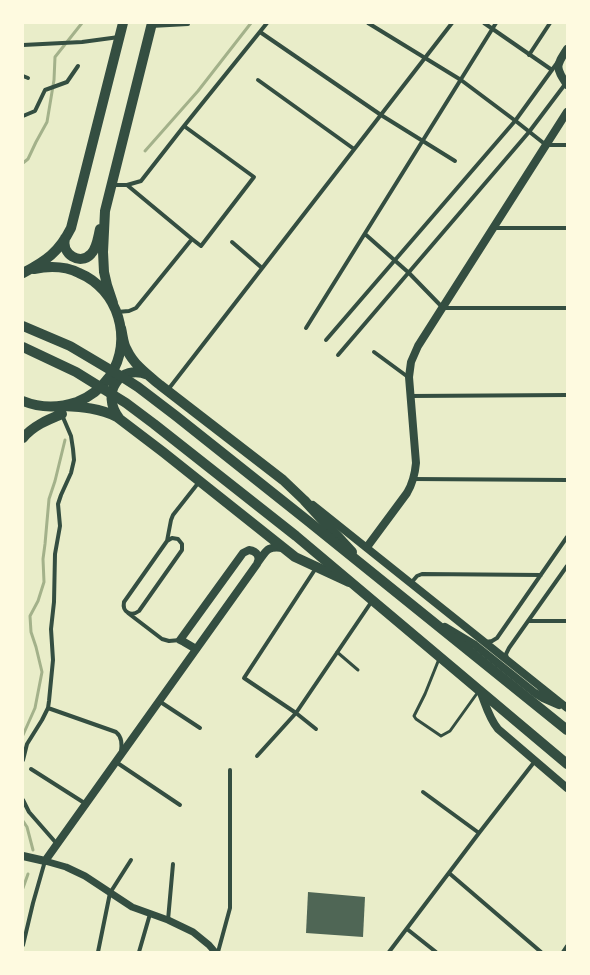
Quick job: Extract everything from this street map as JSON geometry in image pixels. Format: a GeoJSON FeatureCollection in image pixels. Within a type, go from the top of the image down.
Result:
{"type":"FeatureCollection","features":[{"type":"Feature","properties":{"kind":"main road"},"geometry":{"type":"LineString","coordinates":[[23,273],[41,264],[57,250],[71,228],[123,23]]}},
{"type":"Feature","properties":{"kind":"main road"},"geometry":{"type":"LineString","coordinates":[[65,238],[65,248],[69,254],[76,258],[80,259],[88,256],[94,250],[152,25]]}},
{"type":"Feature","properties":{"kind":"main road"},"geometry":{"type":"LineString","coordinates":[[567,48],[558,64],[558,71],[567,83]]}},
{"type":"Feature","properties":{"kind":"main road"},"geometry":{"type":"LineString","coordinates":[[367,547],[407,493],[415,473],[416,462],[409,377],[411,362],[416,350],[567,112]]}},
{"type":"Feature","properties":{"kind":"main road"},"geometry":{"type":"LineString","coordinates":[[105,211],[103,252],[104,272],[124,343],[127,350],[138,365],[148,375],[367,547],[567,708]]}},
{"type":"Feature","properties":{"kind":"main road"},"geometry":{"type":"LineString","coordinates":[[23,273],[34,269],[47,267],[73,270],[96,283],[106,292],[115,308]]}},
{"type":"Feature","properties":{"kind":"main road"},"geometry":{"type":"LineString","coordinates":[[23,326],[70,346],[124,378],[176,416],[567,730]]}},
{"type":"Feature","properties":{"kind":"main road"},"geometry":{"type":"LineString","coordinates":[[23,438],[31,429],[61,409],[86,398],[98,390],[115,367],[122,342],[121,328]]}},
{"type":"Feature","properties":{"kind":"main road"},"geometry":{"type":"LineString","coordinates":[[23,346],[76,372],[126,403],[296,536],[567,764]]}},
{"type":"Feature","properties":{"kind":"main road"},"geometry":{"type":"LineString","coordinates":[[123,422],[111,405],[111,392],[114,386],[117,381],[128,374],[141,373],[148,375]]}},
{"type":"Feature","properties":{"kind":"main road"},"geometry":{"type":"LineString","coordinates":[[23,401],[61,409],[90,408],[117,417],[295,557],[353,584]]}},
{"type":"Feature","properties":{"kind":"main road"},"geometry":{"type":"LineString","coordinates":[[282,480],[304,500],[367,568]]}},
{"type":"Feature","properties":{"kind":"main road"},"geometry":{"type":"LineString","coordinates":[[23,856],[45,861],[257,564],[272,547],[283,548]]}},
{"type":"Feature","properties":{"kind":"main road"},"geometry":{"type":"LineString","coordinates":[[196,649],[180,640],[243,553],[252,550],[257,553],[259,559],[257,564]]}},
{"type":"Feature","properties":{"kind":"main road"},"geometry":{"type":"LineString","coordinates":[[428,618],[475,645],[540,695],[567,708]]}},
{"type":"Feature","properties":{"kind":"main road"},"geometry":{"type":"LineString","coordinates":[[480,692],[493,723],[498,730],[567,788]]}},
{"type":"Feature","properties":{"kind":"street"},"geometry":{"type":"LineString","coordinates":[[112,184],[126,185],[141,181],[267,23]]}},
{"type":"Feature","properties":{"kind":"street"},"geometry":{"type":"LineString","coordinates":[[368,23],[461,80],[546,145],[567,145]]}},
{"type":"Feature","properties":{"kind":"street"},"geometry":{"type":"LineString","coordinates":[[167,390],[452,23]]}},
{"type":"Feature","properties":{"kind":"street"},"geometry":{"type":"LineString","coordinates":[[484,23],[492,30],[552,70]]}},
{"type":"Feature","properties":{"kind":"street"},"geometry":{"type":"LineString","coordinates":[[306,328],[496,23]]}},
{"type":"Feature","properties":{"kind":"street"},"geometry":{"type":"LineString","coordinates":[[529,55],[550,23]]}},
{"type":"Feature","properties":{"kind":"street"},"geometry":{"type":"LineString","coordinates":[[152,25],[188,24]]}},
{"type":"Feature","properties":{"kind":"street"},"geometry":{"type":"LineString","coordinates":[[260,32],[455,162]]}},
{"type":"Feature","properties":{"kind":"street"},"geometry":{"type":"LineString","coordinates":[[23,46],[82,42],[119,37]]}},
{"type":"Feature","properties":{"kind":"street"},"geometry":{"type":"LineString","coordinates":[[326,340],[515,121],[560,60]]}},
{"type":"Feature","properties":{"kind":"street"},"geometry":{"type":"LineString","coordinates":[[23,116],[35,111],[45,90],[67,82],[78,66]]}},
{"type":"Feature","properties":{"kind":"street"},"geometry":{"type":"LineString","coordinates":[[23,76],[28,78]]}},
{"type":"Feature","properties":{"kind":"street"},"geometry":{"type":"LineString","coordinates":[[258,80],[354,149]]}},
{"type":"Feature","properties":{"kind":"street"},"geometry":{"type":"LineString","coordinates":[[338,355],[529,132],[567,83]]}},
{"type":"Feature","properties":{"kind":"street"},"geometry":{"type":"LineString","coordinates":[[126,185],[201,246],[254,177],[184,126]]}},
{"type":"Feature","properties":{"kind":"street"},"geometry":{"type":"LineString","coordinates":[[494,228],[567,228]]}},
{"type":"Feature","properties":{"kind":"street"},"geometry":{"type":"LineString","coordinates":[[365,234],[409,273],[443,308],[567,308]]}},
{"type":"Feature","properties":{"kind":"street"},"geometry":{"type":"LineString","coordinates":[[115,308],[129,311],[136,308],[192,239]]}},
{"type":"Feature","properties":{"kind":"street"},"geometry":{"type":"LineString","coordinates":[[232,242],[262,268]]}},
{"type":"Feature","properties":{"kind":"street"},"geometry":{"type":"LineString","coordinates":[[374,352],[409,377]]}},
{"type":"Feature","properties":{"kind":"street"},"geometry":{"type":"LineString","coordinates":[[410,396],[567,395]]}},
{"type":"Feature","properties":{"kind":"street"},"geometry":{"type":"LineString","coordinates":[[23,760],[28,744],[42,720],[50,701],[53,660],[51,629],[54,602],[54,554],[60,526],[58,504],[72,474],[74,460],[73,443],[61,409]]}},
{"type":"Feature","properties":{"kind":"street"},"geometry":{"type":"LineString","coordinates":[[413,479],[567,480]]}},
{"type":"Feature","properties":{"kind":"street"},"geometry":{"type":"LineString","coordinates":[[180,640],[169,641],[162,639],[126,612],[123,607],[124,602],[167,541],[173,515],[199,482]]}},
{"type":"Feature","properties":{"kind":"street"},"geometry":{"type":"LineString","coordinates":[[486,642],[497,638],[567,537]]}},
{"type":"Feature","properties":{"kind":"street"},"geometry":{"type":"LineString","coordinates":[[126,612],[134,614],[139,611],[182,550],[182,544],[178,539],[172,538],[167,541]]}},
{"type":"Feature","properties":{"kind":"street"},"geometry":{"type":"LineString","coordinates":[[507,659],[507,650],[567,566]]}},
{"type":"Feature","properties":{"kind":"street"},"geometry":{"type":"LineString","coordinates":[[316,567],[244,678],[296,713],[316,729]]}},
{"type":"Feature","properties":{"kind":"street"},"geometry":{"type":"LineString","coordinates":[[411,583],[417,576],[422,574],[541,575]]}},
{"type":"Feature","properties":{"kind":"street"},"geometry":{"type":"LineString","coordinates":[[257,756],[296,713],[372,601]]}},
{"type":"Feature","properties":{"kind":"street"},"geometry":{"type":"LineString","coordinates":[[528,621],[567,622]]}},
{"type":"Feature","properties":{"kind":"street"},"geometry":{"type":"LineString","coordinates":[[159,702],[200,728]]}},
{"type":"Feature","properties":{"kind":"street"},"geometry":{"type":"LineString","coordinates":[[48,708],[116,732],[121,742],[118,759],[180,805]]}},
{"type":"Feature","properties":{"kind":"street"},"geometry":{"type":"LineString","coordinates":[[389,952],[535,761]]}},
{"type":"Feature","properties":{"kind":"street"},"geometry":{"type":"LineString","coordinates":[[31,769],[86,804]]}},
{"type":"Feature","properties":{"kind":"street"},"geometry":{"type":"LineString","coordinates":[[23,945],[32,902],[45,861],[66,867],[85,876],[132,907],[168,920],[193,932],[217,952],[230,908],[230,770]]}},
{"type":"Feature","properties":{"kind":"street"},"geometry":{"type":"LineString","coordinates":[[423,792],[479,833]]}},
{"type":"Feature","properties":{"kind":"street"},"geometry":{"type":"LineString","coordinates":[[23,800],[26,809],[57,844]]}},
{"type":"Feature","properties":{"kind":"street"},"geometry":{"type":"LineString","coordinates":[[98,952],[110,893],[131,860]]}},
{"type":"Feature","properties":{"kind":"street"},"geometry":{"type":"LineString","coordinates":[[168,920],[173,864]]}},
{"type":"Feature","properties":{"kind":"street"},"geometry":{"type":"LineString","coordinates":[[449,873],[541,952]]}},
{"type":"Feature","properties":{"kind":"street"},"geometry":{"type":"LineString","coordinates":[[139,952],[150,914]]}},
{"type":"Feature","properties":{"kind":"street"},"geometry":{"type":"LineString","coordinates":[[407,929],[436,952]]}},
{"type":"Feature","properties":{"kind":"street"},"geometry":{"type":"LineString","coordinates":[[563,952],[567,946]]}},
{"type":"Feature","properties":{"kind":"lane"},"geometry":{"type":"LineString","coordinates":[[337,652],[358,670]]}},
{"type":"Feature","properties":{"kind":"lane"},"geometry":{"type":"LineString","coordinates":[[440,658],[426,694],[414,716],[416,719],[441,736],[450,731],[480,692]]}},
{"type":"Feature","properties":{"kind":"building"},"geometry":{"type":"Polygon","coordinates":[[[308,892],[365,897],[363,937],[306,933],[308,892]]]}},
{"type":"Feature","properties":{"kind":"waterway"},"geometry":{"type":"LineString","coordinates":[[23,163],[28,159],[47,122],[54,80],[55,57],[82,23]]}},
{"type":"Feature","properties":{"kind":"waterway"},"geometry":{"type":"LineString","coordinates":[[145,151],[198,91],[251,23]]}},
{"type":"Feature","properties":{"kind":"waterway"},"geometry":{"type":"LineString","coordinates":[[23,735],[35,708],[42,672],[31,632],[30,616],[38,601],[44,582],[43,559],[49,499],[65,440]]}},
{"type":"Feature","properties":{"kind":"waterway"},"geometry":{"type":"LineString","coordinates":[[23,821],[27,827],[33,850]]}},
{"type":"Feature","properties":{"kind":"waterway"},"geometry":{"type":"LineString","coordinates":[[23,888],[28,874]]}}]}
